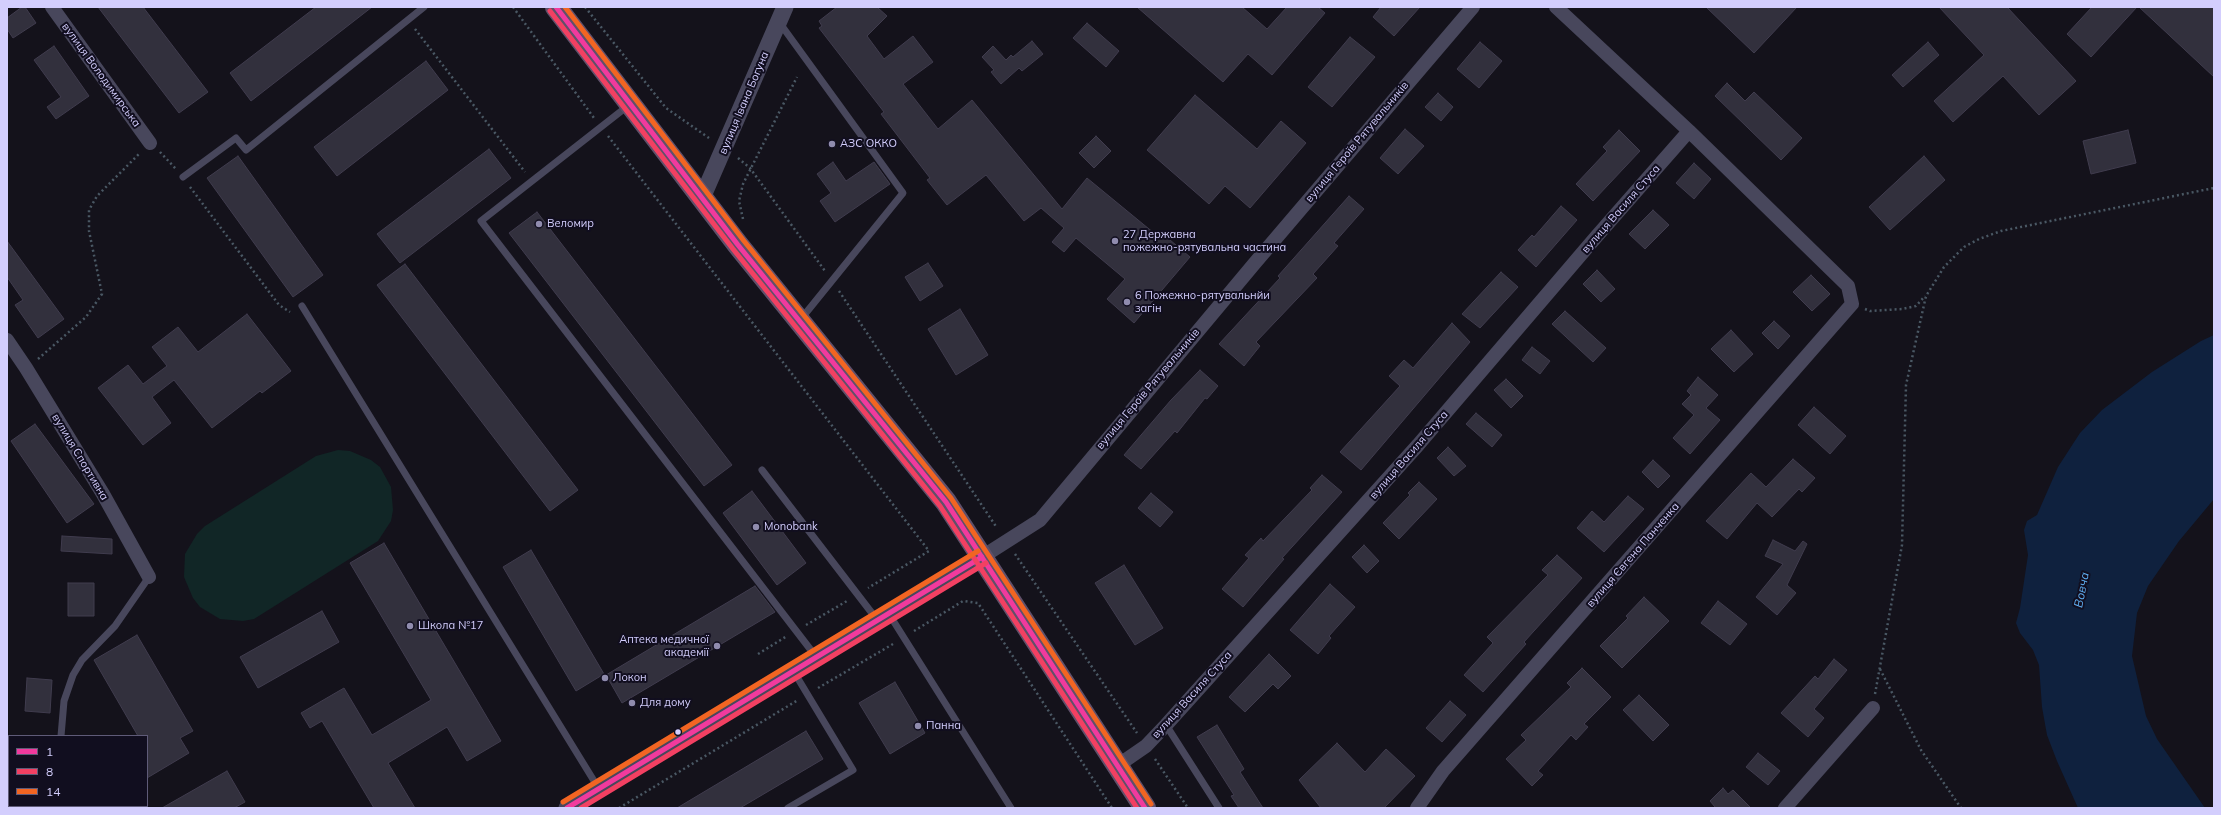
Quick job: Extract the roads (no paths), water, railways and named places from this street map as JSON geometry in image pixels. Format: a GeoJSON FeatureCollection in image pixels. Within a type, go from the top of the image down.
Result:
{"type":"FeatureCollection","features":[{"type":"Feature","properties":{"kind":"highway"},"geometry":{"type":"LineString","coordinates":[[556,7],[632,103],[702,198],[946,502],[1145,808]]}},
{"type":"Feature","properties":{"kind":"street","name":"вулиця Володимирська"},"geometry":{"type":"LineString","coordinates":[[52,7],[150,143]]}},
{"type":"Feature","properties":{"kind":"street","name":"вулиця Героїв Рятувальників"},"geometry":{"type":"LineString","coordinates":[[982,556],[1040,520],[1244,276],[1473,7]]}},
{"type":"Feature","properties":{"kind":"street"},"geometry":{"type":"LineString","coordinates":[[1556,7],[1689,131]]}},
{"type":"Feature","properties":{"kind":"street","name":"вулиця Івана Богуна"},"geometry":{"type":"LineString","coordinates":[[702,198],[782,14]]}},
{"type":"Feature","properties":{"kind":"street","name":"вулиця Євгена Панченка"},"geometry":{"type":"LineString","coordinates":[[1417,808],[1444,772],[1852,304],[1848,286],[1689,131]]}},
{"type":"Feature","properties":{"kind":"street","name":"вулиця Василя Стуса"},"geometry":{"type":"LineString","coordinates":[[1117,766],[1146,746],[1166,725],[1418,445],[1689,131]]}},
{"type":"Feature","properties":{"kind":"street","name":"вулиця Спортивна"},"geometry":{"type":"LineString","coordinates":[[7,340],[26,368],[103,494],[149,577]]}},
{"type":"Feature","properties":{"kind":"street"},"geometry":{"type":"LineString","coordinates":[[567,808],[794,672],[982,556]]}},
{"type":"Feature","properties":{"kind":"street"},"geometry":{"type":"LineString","coordinates":[[1785,808],[1873,708]]}},
{"type":"Feature","properties":{"kind":"lane"},"geometry":{"type":"LineString","coordinates":[[183,177],[236,138],[246,150],[424,7]]}},
{"type":"Feature","properties":{"kind":"lane"},"geometry":{"type":"LineString","coordinates":[[782,14],[903,193],[800,321]]}},
{"type":"Feature","properties":{"kind":"lane"},"geometry":{"type":"LineString","coordinates":[[632,103],[481,221],[817,658]]}},
{"type":"Feature","properties":{"kind":"lane"},"geometry":{"type":"LineString","coordinates":[[302,306],[600,789]]}},
{"type":"Feature","properties":{"kind":"lane"},"geometry":{"type":"LineString","coordinates":[[762,470],[858,594],[884,617],[1011,808]]}},
{"type":"Feature","properties":{"kind":"lane"},"geometry":{"type":"LineString","coordinates":[[61,735],[64,701],[73,675],[82,660],[115,626],[149,577]]}},
{"type":"Feature","properties":{"kind":"lane"},"geometry":{"type":"LineString","coordinates":[[788,808],[853,770],[794,672]]}},
{"type":"Feature","properties":{"kind":"lane"},"geometry":{"type":"LineString","coordinates":[[1166,725],[1219,808]]}},
{"type":"Feature","properties":{"kind":"water","name":"Вовча"},"geometry":{"type":"Polygon","coordinates":[[[2214,335],[2214,499],[2179,541],[2148,586],[2137,613],[2132,656],[2146,716],[2157,739],[2205,808],[2078,808],[2047,735],[2042,707],[2039,665],[2033,650],[2020,633],[2016,623],[2020,608],[2028,555],[2024,530],[2027,521],[2037,515],[2058,467],[2080,433],[2102,410],[2152,372],[2201,341],[2214,335]]]}},
{"type":"Feature","properties":{"kind":"place","name":"АЗС ОККО"},"geometry":{"type":"Point","coordinates":[832,144]}},
{"type":"Feature","properties":{"kind":"place","name":"Веломир"},"geometry":{"type":"Point","coordinates":[539,224]}},
{"type":"Feature","properties":{"kind":"place","name":"27 Державна пожежно-рятувальна частина"},"geometry":{"type":"Point","coordinates":[1115,241]}},
{"type":"Feature","properties":{"kind":"place","name":"6 Пожежно-рятувальнйи загін"},"geometry":{"type":"Point","coordinates":[1127,302]}},
{"type":"Feature","properties":{"kind":"place","name":"Monobank"},"geometry":{"type":"Point","coordinates":[756,527]}},
{"type":"Feature","properties":{"kind":"place","name":"Школа №17"},"geometry":{"type":"Point","coordinates":[410,626]}},
{"type":"Feature","properties":{"kind":"place","name":"Аптека медичної академії"},"geometry":{"type":"Point","coordinates":[717,646]}},
{"type":"Feature","properties":{"kind":"place","name":"Локон"},"geometry":{"type":"Point","coordinates":[605,678]}},
{"type":"Feature","properties":{"kind":"place","name":"Для дому"},"geometry":{"type":"Point","coordinates":[632,703]}},
{"type":"Feature","properties":{"kind":"place","name":"Панна"},"geometry":{"type":"Point","coordinates":[918,726]}}]}
